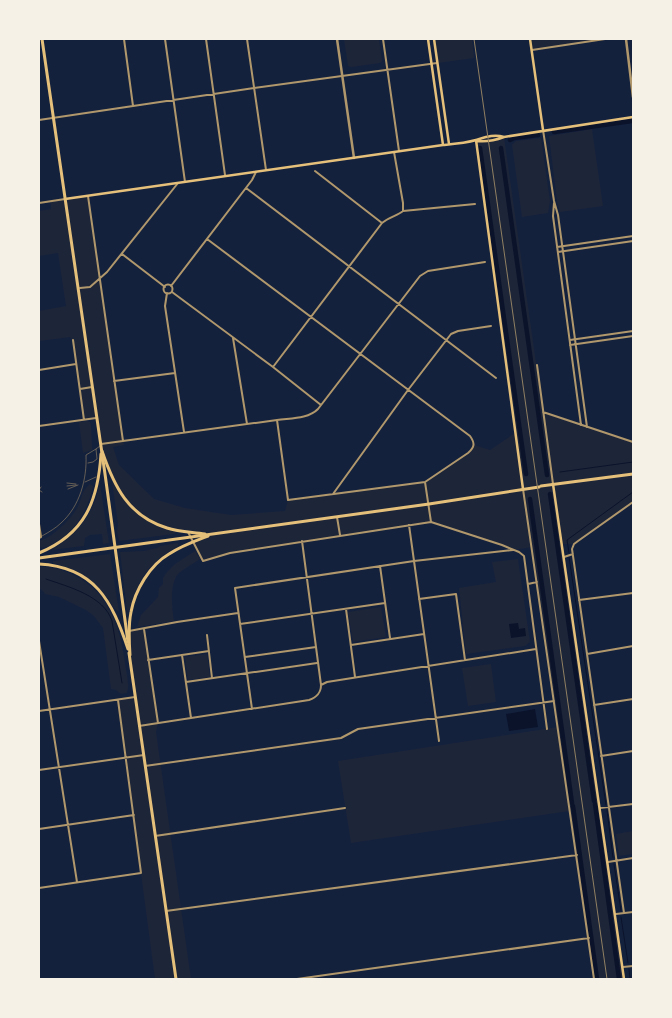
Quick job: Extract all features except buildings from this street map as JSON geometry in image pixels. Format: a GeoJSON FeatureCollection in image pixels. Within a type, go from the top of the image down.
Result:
{"type":"FeatureCollection","features":[{"type":"Feature","properties":{"kind":"main road"},"geometry":{"type":"LineString","coordinates":[[42,39],[128,631],[145,766],[176,979]]}},
{"type":"Feature","properties":{"kind":"main road"},"geometry":{"type":"LineString","coordinates":[[428,39],[443,145]]}},
{"type":"Feature","properties":{"kind":"main road"},"geometry":{"type":"LineString","coordinates":[[434,39],[449,144]]}},
{"type":"Feature","properties":{"kind":"main road"},"geometry":{"type":"LineString","coordinates":[[530,39],[543,130]]}},
{"type":"Feature","properties":{"kind":"main road"},"geometry":{"type":"LineString","coordinates":[[65,199],[399,152],[476,140],[482,137],[492,138],[498,135],[504,136],[633,117]]}},
{"type":"Feature","properties":{"kind":"main road"},"geometry":{"type":"LineString","coordinates":[[476,140],[523,489]]}},
{"type":"Feature","properties":{"kind":"main road"},"geometry":{"type":"LineString","coordinates":[[39,553],[67,537],[85,517],[96,492],[102,451]]}},
{"type":"Feature","properties":{"kind":"main road"},"geometry":{"type":"LineString","coordinates":[[102,451],[117,489],[125,500],[144,517],[166,528],[213,534]]}},
{"type":"Feature","properties":{"kind":"main road"},"geometry":{"type":"LineString","coordinates":[[39,558],[633,474]]}},
{"type":"Feature","properties":{"kind":"main road"},"geometry":{"type":"LineString","coordinates":[[554,484],[624,979]]}},
{"type":"Feature","properties":{"kind":"main road"},"geometry":{"type":"LineString","coordinates":[[128,631],[131,611],[136,596],[152,569],[167,554],[213,534]]}},
{"type":"Feature","properties":{"kind":"main road"},"geometry":{"type":"LineString","coordinates":[[39,564],[70,570],[94,584],[113,610],[130,655]]}},
{"type":"Feature","properties":{"kind":"street"},"geometry":{"type":"LineString","coordinates":[[124,39],[133,106]]}},
{"type":"Feature","properties":{"kind":"street"},"geometry":{"type":"LineString","coordinates":[[165,39],[185,182]]}},
{"type":"Feature","properties":{"kind":"street"},"geometry":{"type":"LineString","coordinates":[[206,39],[225,176]]}},
{"type":"Feature","properties":{"kind":"street"},"geometry":{"type":"LineString","coordinates":[[247,39],[266,170]]}},
{"type":"Feature","properties":{"kind":"street"},"geometry":{"type":"LineString","coordinates":[[337,39],[354,158]]}},
{"type":"Feature","properties":{"kind":"street"},"geometry":{"type":"LineString","coordinates":[[383,39],[399,152]]}},
{"type":"Feature","properties":{"kind":"street"},"geometry":{"type":"LineString","coordinates":[[532,50],[605,39]]}},
{"type":"Feature","properties":{"kind":"street"},"geometry":{"type":"LineString","coordinates":[[626,39],[633,97]]}},
{"type":"Feature","properties":{"kind":"street"},"geometry":{"type":"LineString","coordinates":[[39,120],[438,62]]}},
{"type":"Feature","properties":{"kind":"street"},"geometry":{"type":"LineString","coordinates":[[543,130],[554,201],[558,215],[587,427]]}},
{"type":"Feature","properties":{"kind":"street"},"geometry":{"type":"LineString","coordinates":[[394,152],[403,211]]}},
{"type":"Feature","properties":{"kind":"street"},"geometry":{"type":"LineString","coordinates":[[315,171],[382,223]]}},
{"type":"Feature","properties":{"kind":"street"},"geometry":{"type":"LineString","coordinates":[[256,172],[252,180],[171,286],[172,292],[272,367],[320,406]]}},
{"type":"Feature","properties":{"kind":"street"},"geometry":{"type":"LineString","coordinates":[[78,289],[90,287],[100,280],[178,183]]}},
{"type":"Feature","properties":{"kind":"street"},"geometry":{"type":"LineString","coordinates":[[246,188],[496,378]]}},
{"type":"Feature","properties":{"kind":"street"},"geometry":{"type":"LineString","coordinates":[[88,196],[123,441]]}},
{"type":"Feature","properties":{"kind":"street"},"geometry":{"type":"LineString","coordinates":[[39,202],[65,199]]}},
{"type":"Feature","properties":{"kind":"street"},"geometry":{"type":"LineString","coordinates":[[554,201],[553,216],[581,425]]}},
{"type":"Feature","properties":{"kind":"street"},"geometry":{"type":"LineString","coordinates":[[272,367],[382,223],[403,211],[475,204]]}},
{"type":"Feature","properties":{"kind":"street"},"geometry":{"type":"LineString","coordinates":[[553,216],[558,215]]}},
{"type":"Feature","properties":{"kind":"street"},"geometry":{"type":"LineString","coordinates":[[557,247],[633,236]]}},
{"type":"Feature","properties":{"kind":"street"},"geometry":{"type":"LineString","coordinates":[[207,239],[470,436],[474,445],[468,453],[425,482],[288,500],[277,420]]}},
{"type":"Feature","properties":{"kind":"street"},"geometry":{"type":"LineString","coordinates":[[558,252],[633,241]]}},
{"type":"Feature","properties":{"kind":"street"},"geometry":{"type":"LineString","coordinates":[[122,254],[165,287],[164,290],[167,293],[165,306],[184,433]]}},
{"type":"Feature","properties":{"kind":"street"},"geometry":{"type":"LineString","coordinates":[[101,444],[309,415],[316,411],[422,274],[428,271],[485,262]]}},
{"type":"Feature","properties":{"kind":"street"},"geometry":{"type":"LineString","coordinates":[[165,287],[167,285],[171,286]]}},
{"type":"Feature","properties":{"kind":"street"},"geometry":{"type":"LineString","coordinates":[[167,293],[172,292]]}},
{"type":"Feature","properties":{"kind":"street"},"geometry":{"type":"LineString","coordinates":[[332,494],[451,334],[458,331],[491,326]]}},
{"type":"Feature","properties":{"kind":"street"},"geometry":{"type":"LineString","coordinates":[[570,340],[633,331]]}},
{"type":"Feature","properties":{"kind":"street"},"geometry":{"type":"LineString","coordinates":[[570,345],[633,336]]}},
{"type":"Feature","properties":{"kind":"street"},"geometry":{"type":"LineString","coordinates":[[233,338],[247,424]]}},
{"type":"Feature","properties":{"kind":"street"},"geometry":{"type":"LineString","coordinates":[[72,340],[84,420]]}},
{"type":"Feature","properties":{"kind":"street"},"geometry":{"type":"LineString","coordinates":[[39,370],[76,364]]}},
{"type":"Feature","properties":{"kind":"street"},"geometry":{"type":"LineString","coordinates":[[537,365],[554,484]]}},
{"type":"Feature","properties":{"kind":"street"},"geometry":{"type":"LineString","coordinates":[[114,381],[175,373]]}},
{"type":"Feature","properties":{"kind":"street"},"geometry":{"type":"LineString","coordinates":[[80,389],[92,387]]}},
{"type":"Feature","properties":{"kind":"street"},"geometry":{"type":"LineString","coordinates":[[543,412],[633,442]]}},
{"type":"Feature","properties":{"kind":"street"},"geometry":{"type":"LineString","coordinates":[[39,426],[96,418]]}},
{"type":"Feature","properties":{"kind":"street"},"geometry":{"type":"LineString","coordinates":[[425,482],[431,522]]}},
{"type":"Feature","properties":{"kind":"street"},"geometry":{"type":"LineString","coordinates":[[523,489],[594,979]]}},
{"type":"Feature","properties":{"kind":"street"},"geometry":{"type":"LineString","coordinates":[[624,913],[572,549],[574,544],[633,502]]}},
{"type":"Feature","properties":{"kind":"street"},"geometry":{"type":"LineString","coordinates":[[337,517],[340,535]]}},
{"type":"Feature","properties":{"kind":"street"},"geometry":{"type":"LineString","coordinates":[[188,532],[203,561],[230,553],[431,522],[519,552],[524,556],[547,729]]}},
{"type":"Feature","properties":{"kind":"street"},"geometry":{"type":"LineString","coordinates":[[39,524],[40,538]]}},
{"type":"Feature","properties":{"kind":"street"},"geometry":{"type":"LineString","coordinates":[[409,525],[439,740]]}},
{"type":"Feature","properties":{"kind":"street"},"geometry":{"type":"LineString","coordinates":[[140,726],[309,700],[320,693],[321,685],[302,541]]}},
{"type":"Feature","properties":{"kind":"street"},"geometry":{"type":"LineString","coordinates":[[252,709],[235,588],[380,566],[513,550]]}},
{"type":"Feature","properties":{"kind":"street"},"geometry":{"type":"LineString","coordinates":[[564,556],[573,554]]}},
{"type":"Feature","properties":{"kind":"street"},"geometry":{"type":"LineString","coordinates":[[380,566],[390,639]]}},
{"type":"Feature","properties":{"kind":"street"},"geometry":{"type":"LineString","coordinates":[[528,584],[537,582]]}},
{"type":"Feature","properties":{"kind":"street"},"geometry":{"type":"LineString","coordinates":[[579,600],[633,593]]}},
{"type":"Feature","properties":{"kind":"street"},"geometry":{"type":"LineString","coordinates":[[419,598],[456,594],[465,660]]}},
{"type":"Feature","properties":{"kind":"street"},"geometry":{"type":"LineString","coordinates":[[240,624],[385,603]]}},
{"type":"Feature","properties":{"kind":"street"},"geometry":{"type":"LineString","coordinates":[[346,609],[355,677]]}},
{"type":"Feature","properties":{"kind":"street"},"geometry":{"type":"LineString","coordinates":[[128,631],[239,613]]}},
{"type":"Feature","properties":{"kind":"street"},"geometry":{"type":"LineString","coordinates":[[144,628],[158,723]]}},
{"type":"Feature","properties":{"kind":"street"},"geometry":{"type":"LineString","coordinates":[[351,645],[424,634]]}},
{"type":"Feature","properties":{"kind":"street"},"geometry":{"type":"LineString","coordinates":[[207,635],[212,678]]}},
{"type":"Feature","properties":{"kind":"street"},"geometry":{"type":"LineString","coordinates":[[39,641],[77,882]]}},
{"type":"Feature","properties":{"kind":"street"},"geometry":{"type":"LineString","coordinates":[[587,654],[633,646]]}},
{"type":"Feature","properties":{"kind":"street"},"geometry":{"type":"LineString","coordinates":[[245,656],[316,647]]}},
{"type":"Feature","properties":{"kind":"street"},"geometry":{"type":"LineString","coordinates":[[321,685],[326,682],[355,677],[536,649]]}},
{"type":"Feature","properties":{"kind":"street"},"geometry":{"type":"LineString","coordinates":[[148,660],[209,652]]}},
{"type":"Feature","properties":{"kind":"street"},"geometry":{"type":"LineString","coordinates":[[182,655],[191,718]]}},
{"type":"Feature","properties":{"kind":"street"},"geometry":{"type":"LineString","coordinates":[[186,682],[318,663]]}},
{"type":"Feature","properties":{"kind":"street"},"geometry":{"type":"LineString","coordinates":[[39,711],[136,697]]}},
{"type":"Feature","properties":{"kind":"street"},"geometry":{"type":"LineString","coordinates":[[594,705],[633,699]]}},
{"type":"Feature","properties":{"kind":"street"},"geometry":{"type":"LineString","coordinates":[[39,888],[141,873],[118,700]]}},
{"type":"Feature","properties":{"kind":"street"},"geometry":{"type":"LineString","coordinates":[[145,766],[341,738],[358,729],[554,701]]}},
{"type":"Feature","properties":{"kind":"street"},"geometry":{"type":"LineString","coordinates":[[601,756],[633,751]]}},
{"type":"Feature","properties":{"kind":"street"},"geometry":{"type":"LineString","coordinates":[[39,770],[144,755]]}},
{"type":"Feature","properties":{"kind":"street"},"geometry":{"type":"LineString","coordinates":[[600,808],[633,804]]}},
{"type":"Feature","properties":{"kind":"street"},"geometry":{"type":"LineString","coordinates":[[155,836],[345,808]]}},
{"type":"Feature","properties":{"kind":"street"},"geometry":{"type":"LineString","coordinates":[[39,829],[134,815]]}},
{"type":"Feature","properties":{"kind":"street"},"geometry":{"type":"LineString","coordinates":[[166,911],[577,854]]}},
{"type":"Feature","properties":{"kind":"street"},"geometry":{"type":"LineString","coordinates":[[608,862],[633,858]]}},
{"type":"Feature","properties":{"kind":"street"},"geometry":{"type":"LineString","coordinates":[[615,914],[633,912]]}},
{"type":"Feature","properties":{"kind":"street"},"geometry":{"type":"LineString","coordinates":[[297,979],[589,938]]}},
{"type":"Feature","properties":{"kind":"street"},"geometry":{"type":"LineString","coordinates":[[622,967],[633,966]]}},
{"type":"Feature","properties":{"kind":"lane"},"geometry":{"type":"LineString","coordinates":[[40,538],[62,523],[77,502],[84,483],[87,463],[86,455],[101,444]]}},
{"type":"Feature","properties":{"kind":"lane"},"geometry":{"type":"LineString","coordinates":[[87,463],[93,462],[96,459],[96,449]]}},
{"type":"Feature","properties":{"kind":"lane"},"geometry":{"type":"LineString","coordinates":[[84,483],[99,476]]}},
{"type":"Feature","properties":{"kind":"lane"},"geometry":{"type":"LineString","coordinates":[[67,484],[78,485]]}},
{"type":"Feature","properties":{"kind":"lane"},"geometry":{"type":"LineString","coordinates":[[67,486],[78,485]]}},
{"type":"Feature","properties":{"kind":"lane"},"geometry":{"type":"LineString","coordinates":[[68,489],[78,485]]}},
{"type":"Feature","properties":{"kind":"shaded area"},"geometry":{"type":"Polygon","coordinates":[[[344,39],[379,39],[382,61],[380,63],[348,66],[344,39]]]}},
{"type":"Feature","properties":{"kind":"shaded area"},"geometry":{"type":"Polygon","coordinates":[[[434,39],[472,39],[474,58],[438,63],[434,39]]]}},
{"type":"Feature","properties":{"kind":"shaded area"},"geometry":{"type":"Polygon","coordinates":[[[530,39],[605,39],[532,50],[530,39]]]}},
{"type":"Feature","properties":{"kind":"shaded area"},"geometry":{"type":"Polygon","coordinates":[[[592,129],[603,206],[560,212],[549,136],[592,129]]]}},
{"type":"Feature","properties":{"kind":"shaded area"},"geometry":{"type":"Polygon","coordinates":[[[482,137],[504,137],[543,412],[633,442],[633,502],[574,544],[563,544],[624,979],[594,979],[570,811],[351,843],[338,761],[558,727],[532,547],[513,550],[431,522],[230,553],[203,561],[188,532],[156,524],[133,508],[117,489],[102,451],[96,418],[84,420],[70,337],[39,341],[39,311],[66,306],[58,253],[39,256],[39,211],[51,209],[51,201],[88,196],[124,445],[113,447],[119,465],[154,499],[185,508],[231,515],[285,511],[288,500],[425,482],[468,453],[474,445],[490,450],[515,433],[476,140],[482,137]]]}},
{"type":"Feature","properties":{"kind":"shaded area"},"geometry":{"type":"Polygon","coordinates":[[[541,138],[550,201],[548,213],[522,217],[512,145],[516,141],[541,138]]]}},
{"type":"Feature","properties":{"kind":"shaded area"},"geometry":{"type":"Polygon","coordinates":[[[87,421],[91,425],[92,450],[83,453],[79,422],[87,421]]]}},
{"type":"Feature","properties":{"kind":"shaded area"},"geometry":{"type":"Polygon","coordinates":[[[112,482],[124,500],[138,514],[156,526],[176,532],[174,534],[119,541],[112,482]]]}},
{"type":"Feature","properties":{"kind":"shaded area"},"geometry":{"type":"Polygon","coordinates":[[[90,484],[93,486],[88,504],[74,527],[53,544],[39,547],[39,541],[54,533],[70,517],[77,508],[84,491],[90,484]]]}},
{"type":"Feature","properties":{"kind":"shaded area"},"geometry":{"type":"Polygon","coordinates":[[[100,484],[109,543],[103,544],[102,534],[90,535],[85,538],[84,546],[51,550],[61,544],[83,523],[93,505],[100,484]]]}},
{"type":"Feature","properties":{"kind":"shaded area"},"geometry":{"type":"Polygon","coordinates":[[[178,543],[178,546],[159,559],[146,573],[136,590],[129,612],[127,610],[120,552],[144,551],[178,543]]]}},
{"type":"Feature","properties":{"kind":"shaded area"},"geometry":{"type":"Polygon","coordinates":[[[195,551],[200,559],[179,573],[172,589],[174,621],[137,627],[141,615],[158,597],[159,588],[163,584],[163,578],[167,572],[175,564],[195,551]]]}},
{"type":"Feature","properties":{"kind":"shaded area"},"geometry":{"type":"Polygon","coordinates":[[[110,554],[119,612],[99,588],[87,578],[53,563],[53,561],[110,554]]]}},
{"type":"Feature","properties":{"kind":"shaded area"},"geometry":{"type":"Polygon","coordinates":[[[518,559],[530,642],[525,646],[466,654],[459,588],[496,582],[492,562],[518,559]]]}},
{"type":"Feature","properties":{"kind":"shaded area"},"geometry":{"type":"Polygon","coordinates":[[[39,567],[54,568],[69,573],[93,588],[102,598],[115,622],[123,649],[128,678],[127,693],[121,694],[111,689],[103,628],[94,616],[86,610],[59,597],[45,594],[39,589],[39,567]]]}},
{"type":"Feature","properties":{"kind":"shaded area"},"geometry":{"type":"Polygon","coordinates":[[[381,607],[386,637],[353,642],[348,612],[381,607]]]}},
{"type":"Feature","properties":{"kind":"shaded area"},"geometry":{"type":"Polygon","coordinates":[[[518,623],[519,629],[525,628],[526,636],[511,638],[509,624],[518,623]]]}},
{"type":"Feature","properties":{"kind":"shaded area"},"geometry":{"type":"Polygon","coordinates":[[[144,629],[158,723],[156,732],[191,979],[155,979],[118,700],[136,697],[128,631],[144,629]]]}},
{"type":"Feature","properties":{"kind":"shaded area"},"geometry":{"type":"Polygon","coordinates":[[[207,654],[210,677],[188,680],[185,657],[207,654]]]}},
{"type":"Feature","properties":{"kind":"shaded area"},"geometry":{"type":"Polygon","coordinates":[[[491,664],[496,702],[468,706],[462,668],[491,664]]]}},
{"type":"Feature","properties":{"kind":"shaded area"},"geometry":{"type":"Polygon","coordinates":[[[535,709],[538,727],[509,731],[506,714],[535,709]]]}},
{"type":"Feature","properties":{"kind":"shaded area"},"geometry":{"type":"Polygon","coordinates":[[[633,831],[633,854],[619,856],[616,834],[633,831]]]}},
{"type":"Feature","properties":{"kind":"waterway"},"geometry":{"type":"LineString","coordinates":[[554,132],[632,121]]}},
{"type":"Feature","properties":{"kind":"waterway"},"geometry":{"type":"LineString","coordinates":[[510,140],[538,135]]}},
{"type":"Feature","properties":{"kind":"waterway"},"geometry":{"type":"LineString","coordinates":[[480,148],[526,474]]}},
{"type":"Feature","properties":{"kind":"waterway"},"geometry":{"type":"LineString","coordinates":[[501,148],[547,475]]}},
{"type":"Feature","properties":{"kind":"waterway"},"geometry":{"type":"LineString","coordinates":[[560,472],[633,462]]}},
{"type":"Feature","properties":{"kind":"waterway"},"geometry":{"type":"LineString","coordinates":[[569,553],[567,540],[633,492]]}},
{"type":"Feature","properties":{"kind":"waterway"},"geometry":{"type":"LineString","coordinates":[[550,494],[594,801]]}},
{"type":"Feature","properties":{"kind":"waterway"},"geometry":{"type":"LineString","coordinates":[[530,499],[572,803]]}},
{"type":"Feature","properties":{"kind":"waterway"},"geometry":{"type":"LineString","coordinates":[[569,557],[606,805]]}},
{"type":"Feature","properties":{"kind":"waterway"},"geometry":{"type":"LineString","coordinates":[[46,579],[85,594],[102,605],[108,612],[112,621],[122,683]]}},
{"type":"Feature","properties":{"kind":"waterway"},"geometry":{"type":"LineString","coordinates":[[595,804],[619,979]]}},
{"type":"Feature","properties":{"kind":"waterway"},"geometry":{"type":"LineString","coordinates":[[573,806],[597,979]]}},
{"type":"Feature","properties":{"kind":"waterway"},"geometry":{"type":"LineString","coordinates":[[607,810],[613,858]]}},
{"type":"Feature","properties":{"kind":"waterway"},"geometry":{"type":"LineString","coordinates":[[614,864],[621,911]]}},
{"type":"Feature","properties":{"kind":"waterway"},"geometry":{"type":"LineString","coordinates":[[621,917],[628,963]]}},
{"type":"Feature","properties":{"kind":"waterway"},"geometry":{"type":"LineString","coordinates":[[629,969],[630,979]]}},
{"type":"Feature","properties":{"kind":"railway"},"geometry":{"type":"LineString","coordinates":[[474,39],[607,979]]}}]}
